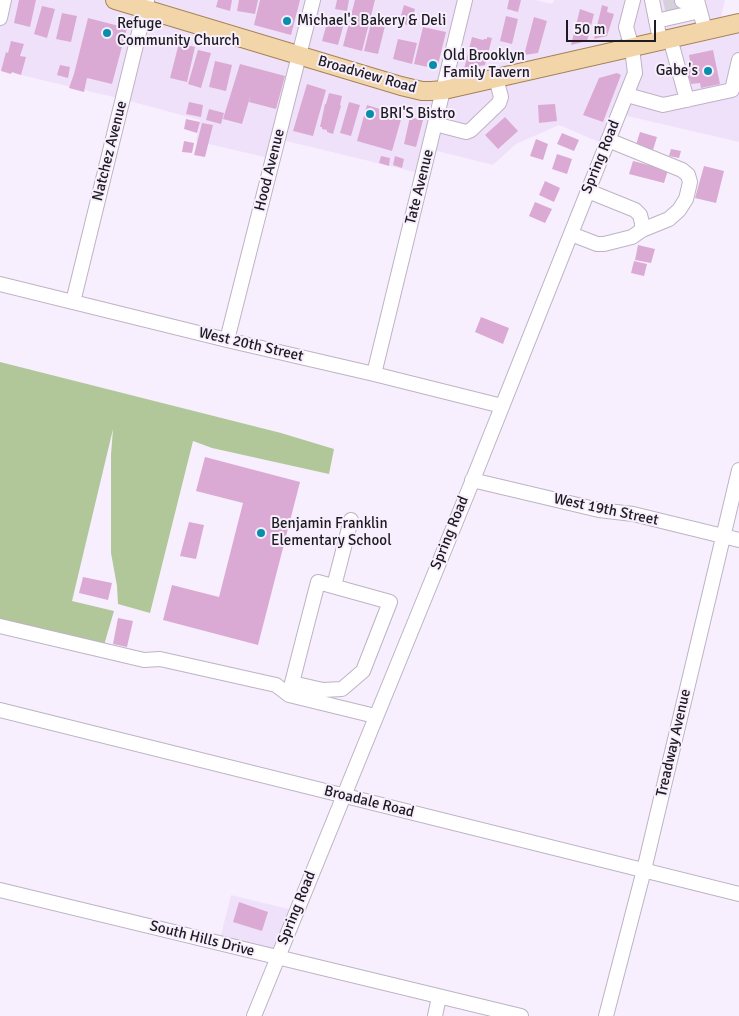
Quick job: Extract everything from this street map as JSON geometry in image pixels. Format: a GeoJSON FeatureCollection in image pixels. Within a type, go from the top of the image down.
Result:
{"type":"FeatureCollection","features":[{"type":"Feature","properties":{"kind":"main road","name":"Broadview Road"},"geometry":{"type":"LineString","coordinates":[[115,0],[146,4],[300,55],[422,91],[444,90],[739,23]]}},
{"type":"Feature","properties":{"kind":"street"},"geometry":{"type":"LineString","coordinates":[[0,18],[4,0]]}},
{"type":"Feature","properties":{"kind":"street","name":"Hood Avenue"},"geometry":{"type":"LineString","coordinates":[[227,340],[313,0]]}},
{"type":"Feature","properties":{"kind":"street","name":"Tate Avenue"},"geometry":{"type":"LineString","coordinates":[[374,374],[465,0]]}},
{"type":"Feature","properties":{"kind":"street","name":"Spring Road"},"geometry":{"type":"LineString","coordinates":[[254,1016],[635,73],[632,48],[626,27],[633,0]]}},
{"type":"Feature","properties":{"kind":"street","name":"Natchez Avenue"},"geometry":{"type":"LineString","coordinates":[[72,302],[146,4]]}},
{"type":"Feature","properties":{"kind":"street"},"geometry":{"type":"LineString","coordinates":[[687,100],[656,9],[698,5],[705,30]]}},
{"type":"Feature","properties":{"kind":"street"},"geometry":{"type":"LineString","coordinates":[[626,95],[663,105],[732,90],[739,60]]}},
{"type":"Feature","properties":{"kind":"street"},"geometry":{"type":"LineString","coordinates":[[435,124],[466,132],[471,130],[499,104],[501,96],[496,78]]}},
{"type":"Feature","properties":{"kind":"street"},"geometry":{"type":"LineString","coordinates":[[570,234],[597,244],[632,237],[642,230],[668,219],[679,210],[686,198],[690,182],[688,175],[682,170],[608,140]]}},
{"type":"Feature","properties":{"kind":"street"},"geometry":{"type":"LineString","coordinates":[[588,191],[635,210],[640,215],[642,230]]}},
{"type":"Feature","properties":{"kind":"street","name":"West 20th Street"},"geometry":{"type":"LineString","coordinates":[[0,284],[502,406]]}},
{"type":"Feature","properties":{"kind":"street","name":"Treadway Avenue"},"geometry":{"type":"LineString","coordinates":[[606,1016],[644,870],[739,470]]}},
{"type":"Feature","properties":{"kind":"street","name":"West 19th Street"},"geometry":{"type":"LineString","coordinates":[[472,480],[599,510],[633,514],[739,540]]}},
{"type":"Feature","properties":{"kind":"street"},"geometry":{"type":"LineString","coordinates":[[334,586],[351,520]]}},
{"type":"Feature","properties":{"kind":"street"},"geometry":{"type":"LineString","coordinates":[[318,582],[390,602],[363,671],[342,689],[291,689],[318,582]]}},
{"type":"Feature","properties":{"kind":"street"},"geometry":{"type":"LineString","coordinates":[[0,626],[144,660],[160,659],[276,685],[375,716]]}},
{"type":"Feature","properties":{"kind":"street","name":"Broadale Road"},"geometry":{"type":"LineString","coordinates":[[0,710],[739,894]]}},
{"type":"Feature","properties":{"kind":"street","name":"South Hills Drive"},"geometry":{"type":"LineString","coordinates":[[0,890],[522,1016]]}},
{"type":"Feature","properties":{"kind":"street"},"geometry":{"type":"LineString","coordinates":[[435,1016],[439,997]]}},
{"type":"Feature","properties":{"kind":"shaded area"},"geometry":{"type":"Polygon","coordinates":[[[4,0],[535,0],[552,4],[554,0],[725,0],[719,27],[739,23],[739,142],[619,114],[606,145],[559,125],[516,144],[493,165],[429,149],[423,174],[278,139],[273,159],[196,141],[200,120],[0,70],[0,18],[4,0]]]}},
{"type":"Feature","properties":{"kind":"shaded area"},"geometry":{"type":"Polygon","coordinates":[[[231,895],[296,911],[277,957],[219,943],[231,895]]]}},
{"type":"Feature","properties":{"kind":"green space"},"geometry":{"type":"Polygon","coordinates":[[[0,362],[281,433],[334,449],[329,474],[212,448],[193,441],[150,613],[118,604],[111,553],[111,455],[113,429],[72,601],[114,611],[104,645],[0,620],[0,362]]]}},
{"type":"Feature","properties":{"kind":"building"},"geometry":{"type":"Polygon","coordinates":[[[19,0],[36,0],[30,27],[14,23],[19,0]]]}},
{"type":"Feature","properties":{"kind":"building"},"geometry":{"type":"Polygon","coordinates":[[[218,0],[232,0],[230,11],[216,7],[218,0]]]}},
{"type":"Feature","properties":{"kind":"building"},"geometry":{"type":"Polygon","coordinates":[[[239,0],[258,0],[255,14],[237,11],[239,0]]]}},
{"type":"Feature","properties":{"kind":"building"},"geometry":{"type":"Polygon","coordinates":[[[260,0],[300,0],[291,35],[254,25],[260,0]]]}},
{"type":"Feature","properties":{"kind":"building"},"geometry":{"type":"Polygon","coordinates":[[[337,0],[349,0],[347,11],[335,9],[337,0]]]}},
{"type":"Feature","properties":{"kind":"building"},"geometry":{"type":"Polygon","coordinates":[[[355,0],[375,0],[362,51],[343,46],[355,0]]]}},
{"type":"Feature","properties":{"kind":"building"},"geometry":{"type":"Polygon","coordinates":[[[509,0],[521,0],[518,12],[507,9],[509,0]]]}},
{"type":"Feature","properties":{"kind":"building"},"geometry":{"type":"Polygon","coordinates":[[[404,5],[415,9],[410,26],[399,22],[404,5]]]}},
{"type":"Feature","properties":{"kind":"building"},"geometry":{"type":"Polygon","coordinates":[[[602,5],[608,7],[607,12],[614,14],[607,36],[594,39],[602,5]]]}},
{"type":"Feature","properties":{"kind":"building"},"geometry":{"type":"Polygon","coordinates":[[[42,6],[55,9],[47,38],[34,34],[42,6]]]}},
{"type":"Feature","properties":{"kind":"building"},"geometry":{"type":"Polygon","coordinates":[[[580,9],[594,14],[587,41],[571,45],[580,9]]]}},
{"type":"Feature","properties":{"kind":"building"},"geometry":{"type":"Polygon","coordinates":[[[62,13],[77,16],[71,42],[56,39],[62,13]]]}},
{"type":"Feature","properties":{"kind":"building"},"geometry":{"type":"Polygon","coordinates":[[[506,16],[518,19],[512,44],[500,41],[506,16]]]}},
{"type":"Feature","properties":{"kind":"building"},"geometry":{"type":"Polygon","coordinates":[[[534,17],[547,21],[538,53],[524,55],[534,17]]]}},
{"type":"Feature","properties":{"kind":"building"},"geometry":{"type":"Polygon","coordinates":[[[88,18],[127,28],[112,84],[87,78],[84,92],[69,88],[88,18]]]}},
{"type":"Feature","properties":{"kind":"building"},"geometry":{"type":"Polygon","coordinates":[[[328,19],[344,23],[338,45],[322,41],[328,19]]]}},
{"type":"Feature","properties":{"kind":"building"},"geometry":{"type":"Polygon","coordinates":[[[371,23],[385,26],[378,54],[364,51],[371,23]]]}},
{"type":"Feature","properties":{"kind":"building"},"geometry":{"type":"Polygon","coordinates":[[[423,27],[446,32],[437,69],[414,64],[423,27]]]}},
{"type":"Feature","properties":{"kind":"building"},"geometry":{"type":"Polygon","coordinates":[[[472,37],[483,40],[487,39],[487,37],[492,38],[485,65],[464,69],[472,37]]]}},
{"type":"Feature","properties":{"kind":"building"},"geometry":{"type":"Polygon","coordinates":[[[398,39],[417,43],[412,64],[393,59],[398,39]]]}},
{"type":"Feature","properties":{"kind":"building"},"geometry":{"type":"Polygon","coordinates":[[[11,41],[24,44],[20,56],[26,57],[21,75],[1,71],[11,41]]]}},
{"type":"Feature","properties":{"kind":"building"},"geometry":{"type":"Polygon","coordinates":[[[179,43],[195,47],[187,82],[170,78],[179,43]]]}},
{"type":"Feature","properties":{"kind":"building"},"geometry":{"type":"Polygon","coordinates":[[[198,50],[211,53],[201,88],[188,84],[198,50]]]}},
{"type":"Feature","properties":{"kind":"building"},"geometry":{"type":"Polygon","coordinates":[[[713,50],[720,84],[701,88],[700,83],[691,84],[690,79],[688,80],[686,68],[691,67],[689,55],[713,50]]]}},
{"type":"Feature","properties":{"kind":"building"},"geometry":{"type":"Polygon","coordinates":[[[215,61],[232,65],[226,91],[209,87],[215,61]]]}},
{"type":"Feature","properties":{"kind":"building"},"geometry":{"type":"Polygon","coordinates":[[[240,64],[285,76],[276,109],[249,102],[251,94],[242,124],[223,119],[240,64]]]}},
{"type":"Feature","properties":{"kind":"building"},"geometry":{"type":"Polygon","coordinates":[[[60,65],[70,67],[68,78],[57,75],[60,65]]]}},
{"type":"Feature","properties":{"kind":"building"},"geometry":{"type":"Polygon","coordinates":[[[617,73],[621,75],[603,122],[583,115],[599,78],[617,73]]]}},
{"type":"Feature","properties":{"kind":"building"},"geometry":{"type":"Polygon","coordinates":[[[307,84],[326,90],[313,136],[293,131],[307,84]]]}},
{"type":"Feature","properties":{"kind":"building"},"geometry":{"type":"Polygon","coordinates":[[[329,93],[342,96],[333,134],[320,127],[329,93]]]}},
{"type":"Feature","properties":{"kind":"building"},"geometry":{"type":"Polygon","coordinates":[[[189,102],[203,105],[201,117],[186,114],[189,102]]]}},
{"type":"Feature","properties":{"kind":"building"},"geometry":{"type":"Polygon","coordinates":[[[349,102],[360,105],[351,136],[340,133],[349,102]]]}},
{"type":"Feature","properties":{"kind":"building"},"geometry":{"type":"Polygon","coordinates":[[[555,104],[557,121],[539,123],[538,105],[555,104]]]}},
{"type":"Feature","properties":{"kind":"building"},"geometry":{"type":"Polygon","coordinates":[[[367,105],[402,116],[392,151],[357,141],[367,105]]]}},
{"type":"Feature","properties":{"kind":"building"},"geometry":{"type":"Polygon","coordinates":[[[209,109],[224,113],[221,124],[206,120],[209,109]]]}},
{"type":"Feature","properties":{"kind":"building"},"geometry":{"type":"Polygon","coordinates":[[[410,117],[423,120],[416,147],[404,144],[410,117]]]}},
{"type":"Feature","properties":{"kind":"building"},"geometry":{"type":"Polygon","coordinates":[[[505,117],[518,131],[498,149],[485,135],[505,117]]]}},
{"type":"Feature","properties":{"kind":"building"},"geometry":{"type":"Polygon","coordinates":[[[186,119],[200,122],[197,133],[184,129],[186,119]]]}},
{"type":"Feature","properties":{"kind":"building"},"geometry":{"type":"Polygon","coordinates":[[[202,123],[213,125],[205,157],[194,155],[202,123]]]}},
{"type":"Feature","properties":{"kind":"building"},"geometry":{"type":"Polygon","coordinates":[[[640,132],[657,137],[653,150],[636,145],[640,132]]]}},
{"type":"Feature","properties":{"kind":"building"},"geometry":{"type":"Polygon","coordinates":[[[562,133],[579,140],[574,151],[557,144],[562,133]]]}},
{"type":"Feature","properties":{"kind":"building"},"geometry":{"type":"Polygon","coordinates":[[[536,139],[548,144],[543,160],[530,156],[536,139]]]}},
{"type":"Feature","properties":{"kind":"building"},"geometry":{"type":"Polygon","coordinates":[[[184,141],[194,143],[192,153],[182,152],[184,141]]]}},
{"type":"Feature","properties":{"kind":"building"},"geometry":{"type":"Polygon","coordinates":[[[671,149],[681,151],[679,158],[669,156],[671,149]]]}},
{"type":"Feature","properties":{"kind":"building"},"geometry":{"type":"Polygon","coordinates":[[[557,154],[572,159],[567,174],[552,169],[557,154]]]}},
{"type":"Feature","properties":{"kind":"building"},"geometry":{"type":"Polygon","coordinates":[[[381,156],[390,158],[389,166],[379,163],[381,156]]]}},
{"type":"Feature","properties":{"kind":"building"},"geometry":{"type":"Polygon","coordinates":[[[395,156],[404,159],[402,168],[393,165],[395,156]]]}},
{"type":"Feature","properties":{"kind":"building"},"geometry":{"type":"Polygon","coordinates":[[[633,161],[668,170],[664,183],[629,174],[633,161]]]}},
{"type":"Feature","properties":{"kind":"building"},"geometry":{"type":"Polygon","coordinates":[[[704,166],[724,171],[716,203],[695,198],[704,166]]]}},
{"type":"Feature","properties":{"kind":"building"},"geometry":{"type":"Polygon","coordinates":[[[545,181],[560,188],[554,202],[539,195],[545,181]]]}},
{"type":"Feature","properties":{"kind":"building"},"geometry":{"type":"Polygon","coordinates":[[[535,202],[552,209],[545,223],[529,216],[535,202]]]}},
{"type":"Feature","properties":{"kind":"building"},"geometry":{"type":"Polygon","coordinates":[[[638,245],[655,249],[651,263],[635,260],[638,245]]]}},
{"type":"Feature","properties":{"kind":"building"},"geometry":{"type":"Polygon","coordinates":[[[634,261],[647,264],[644,276],[631,273],[634,261]]]}},
{"type":"Feature","properties":{"kind":"building"},"geometry":{"type":"Polygon","coordinates":[[[481,317],[509,328],[503,344],[475,332],[481,317]]]}},
{"type":"Feature","properties":{"kind":"building","name":"Benjamin Franklin Elementary School"},"geometry":{"type":"Polygon","coordinates":[[[205,457],[300,482],[258,645],[163,620],[172,585],[219,597],[243,503],[196,491],[205,457]]]}},
{"type":"Feature","properties":{"kind":"building"},"geometry":{"type":"Polygon","coordinates":[[[189,522],[204,525],[196,559],[180,556],[189,522]]]}},
{"type":"Feature","properties":{"kind":"building"},"geometry":{"type":"Polygon","coordinates":[[[83,577],[112,583],[108,600],[79,593],[83,577]]]}},
{"type":"Feature","properties":{"kind":"building"},"geometry":{"type":"Polygon","coordinates":[[[118,618],[133,621],[127,647],[113,644],[118,618]]]}},
{"type":"Feature","properties":{"kind":"building"},"geometry":{"type":"Polygon","coordinates":[[[239,902],[268,912],[262,931],[233,922],[239,902]]]}},
{"type":"Feature","properties":{"kind":"tunnel"},"geometry":{"type":"LineString","coordinates":[[664,5],[682,1]]}},
{"type":"Feature","properties":{"kind":"place","name":"Michael's Bakery & Deli"},"geometry":{"type":"Point","coordinates":[287,21]}},
{"type":"Feature","properties":{"kind":"place","name":"Refuge Community Church"},"geometry":{"type":"Point","coordinates":[107,33]}},
{"type":"Feature","properties":{"kind":"place","name":"Old Brooklyn Family Tavern"},"geometry":{"type":"Point","coordinates":[433,65]}},
{"type":"Feature","properties":{"kind":"place","name":"Gabe's"},"geometry":{"type":"Point","coordinates":[708,71]}},
{"type":"Feature","properties":{"kind":"place","name":"BRI'S Bistro"},"geometry":{"type":"Point","coordinates":[370,114]}},
{"type":"Feature","properties":{"kind":"place","name":"Benjamin Franklin Elementary School"},"geometry":{"type":"Point","coordinates":[261,533]}}]}
